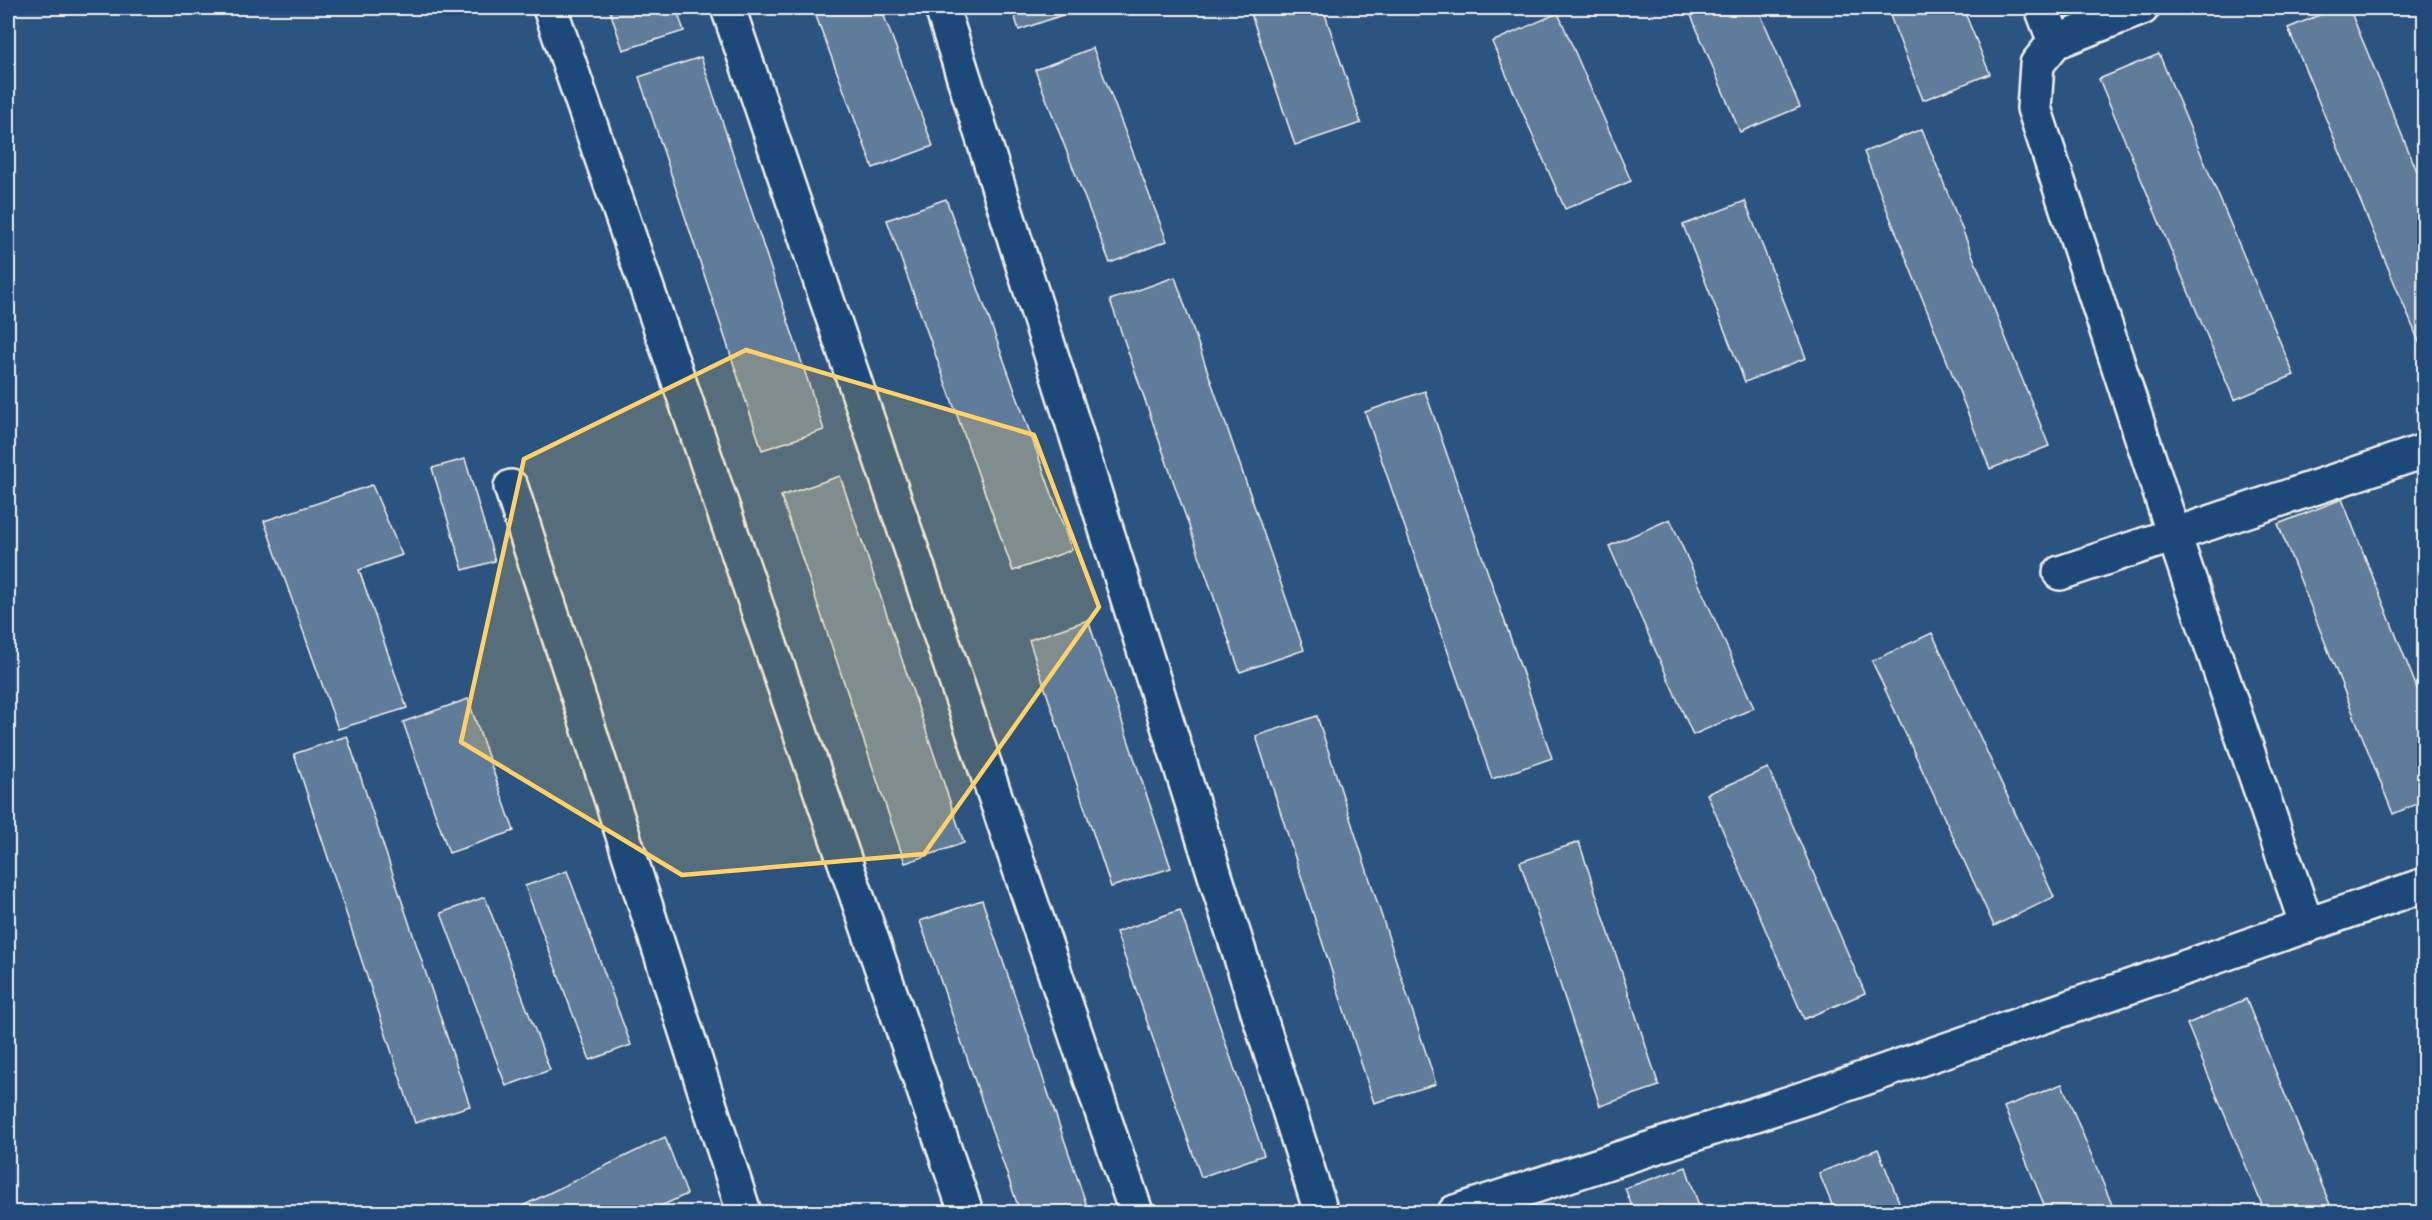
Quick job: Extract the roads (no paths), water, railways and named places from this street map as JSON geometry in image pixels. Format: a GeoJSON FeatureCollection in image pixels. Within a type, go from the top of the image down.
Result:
{"type":"FeatureCollection","features":[{"type":"Feature","properties":{"kind":"street"},"geometry":{"type":"LineString","coordinates":[[549,8],[966,1212]]}},
{"type":"Feature","properties":{"kind":"street"},"geometry":{"type":"LineString","coordinates":[[728,8],[1136,1212]]}},
{"type":"Feature","properties":{"kind":"street"},"geometry":{"type":"LineString","coordinates":[[942,8],[1321,1212]]}},
{"type":"Feature","properties":{"kind":"street"},"geometry":{"type":"LineString","coordinates":[[2042,8],[2055,42]]}},
{"type":"Feature","properties":{"kind":"street"},"geometry":{"type":"LineString","coordinates":[[2142,8],[2055,42],[2037,64],[2034,108],[2174,535],[2307,926]]}},
{"type":"Feature","properties":{"kind":"street"},"geometry":{"type":"LineString","coordinates":[[2060,573],[2424,451]]}},
{"type":"Feature","properties":{"kind":"street"},"geometry":{"type":"LineString","coordinates":[[511,487],[744,1212]]}},
{"type":"Feature","properties":{"kind":"street"},"geometry":{"type":"LineString","coordinates":[[1455,1212],[1830,1090],[2424,885]]}}]}
